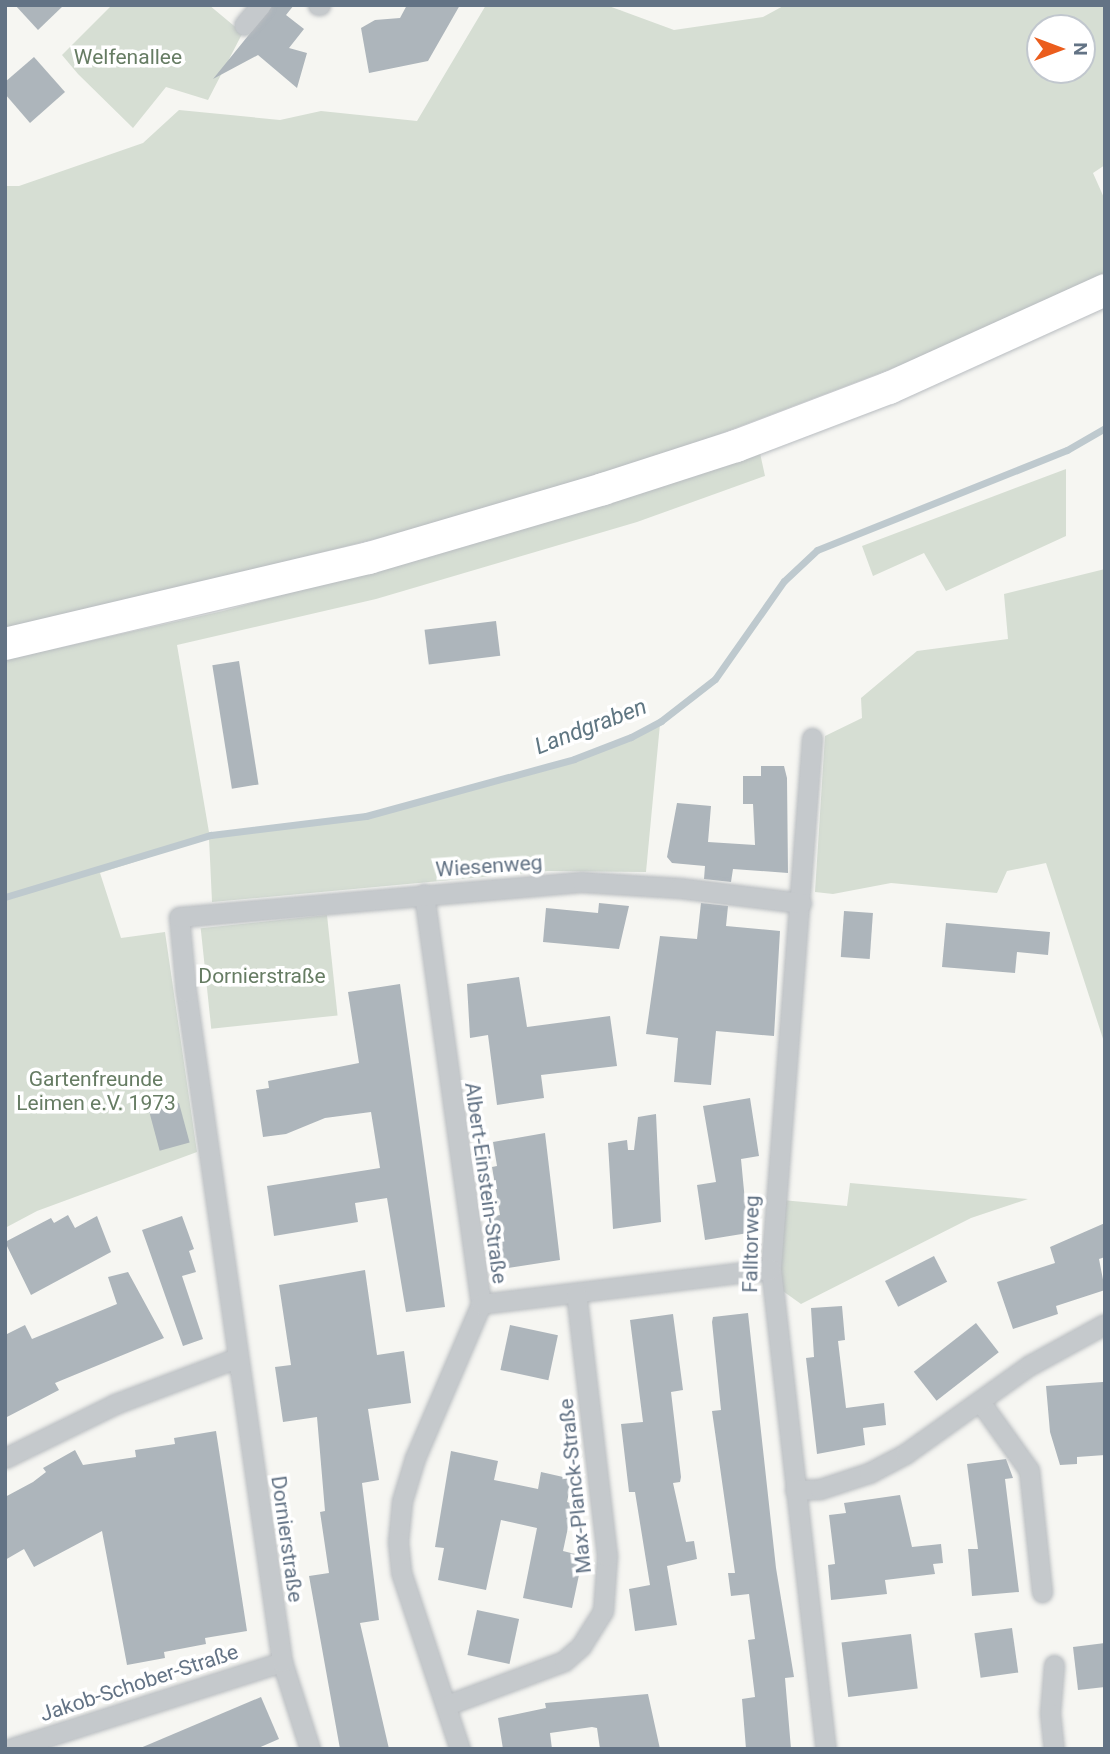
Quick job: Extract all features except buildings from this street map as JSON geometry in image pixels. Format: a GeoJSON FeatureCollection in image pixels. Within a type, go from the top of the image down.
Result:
{"type":"FeatureCollection","features":[{"type":"Feature","properties":{"kind":"main road"},"geometry":{"type":"LineString","coordinates":[[5,643],[369,558],[603,489],[888,388],[1105,290]]}},
{"type":"Feature","properties":{"kind":"street"},"geometry":{"type":"LineString","coordinates":[[244,25],[261,5]]}},
{"type":"Feature","properties":{"kind":"street","name":"Falltorweg"},"geometry":{"type":"LineString","coordinates":[[812,738],[771,1269],[794,1490],[826,1749]]}},
{"type":"Feature","properties":{"kind":"street","name":"Wiesenweg"},"geometry":{"type":"LineString","coordinates":[[179,917],[582,882],[679,888],[801,903]]}},
{"type":"Feature","properties":{"kind":"street","name":"Albert-Einstein-Straße"},"geometry":{"type":"LineString","coordinates":[[424,894],[481,1304],[415,1458],[402,1501],[398,1542],[401,1572],[460,1749]]}},
{"type":"Feature","properties":{"kind":"street","name":"Dornierstraße"},"geometry":{"type":"LineString","coordinates":[[179,917],[183,969],[282,1662],[310,1749]]}},
{"type":"Feature","properties":{"kind":"street"},"geometry":{"type":"LineString","coordinates":[[481,1304],[771,1269]]}},
{"type":"Feature","properties":{"kind":"street","name":"Max-Planck-Straße"},"geometry":{"type":"LineString","coordinates":[[447,1705],[556,1665],[581,1646],[603,1611],[607,1556],[576,1293]]}},
{"type":"Feature","properties":{"kind":"street"},"geometry":{"type":"LineString","coordinates":[[794,1490],[820,1489],[869,1473],[921,1445],[1030,1365],[1105,1324]]}},
{"type":"Feature","properties":{"kind":"street"},"geometry":{"type":"LineString","coordinates":[[5,1458],[115,1404],[237,1358]]}},
{"type":"Feature","properties":{"kind":"street"},"geometry":{"type":"LineString","coordinates":[[981,1403],[1029,1470],[1042,1592]]}},
{"type":"Feature","properties":{"kind":"street","name":"Jakob-Schober-Straße"},"geometry":{"type":"LineString","coordinates":[[9,1749],[282,1662]]}},
{"type":"Feature","properties":{"kind":"street"},"geometry":{"type":"LineString","coordinates":[[1054,1665],[1049,1713],[1054,1749]]}},
{"type":"Feature","properties":{"kind":"green space","name":"Welfenallee"},"geometry":{"type":"Polygon","coordinates":[[[112,5],[209,5],[239,30],[242,34],[208,100],[166,87],[133,128],[78,74],[62,55],[112,5]]]}},
{"type":"Feature","properties":{"kind":"green space"},"geometry":{"type":"Polygon","coordinates":[[[486,5],[606,5],[674,30],[763,17],[785,5],[1105,5],[1105,165],[1093,173],[1105,200],[1105,277],[975,337],[649,461],[404,532],[5,631],[5,186],[19,186],[143,143],[179,110],[280,120],[321,111],[417,121],[486,5]]]}},
{"type":"Feature","properties":{"kind":"green space","name":"Gartenfreunde Leimen e.V. 1973"},"geometry":{"type":"Polygon","coordinates":[[[760,453],[765,476],[637,522],[376,599],[177,645],[210,838],[367,818],[576,762],[660,724],[646,872],[548,871],[212,902],[209,838],[100,873],[121,938],[165,932],[197,1152],[37,1211],[5,1228],[5,660],[223,611],[489,539],[760,453]]]}},
{"type":"Feature","properties":{"kind":"green space"},"geometry":{"type":"Polygon","coordinates":[[[1066,469],[1066,536],[946,591],[924,553],[873,576],[862,546],[1066,469]]]}},
{"type":"Feature","properties":{"kind":"green space"},"geometry":{"type":"Polygon","coordinates":[[[1105,569],[1105,1045],[1046,863],[1007,871],[997,893],[891,883],[833,894],[815,892],[825,736],[862,718],[861,698],[917,651],[1008,639],[1004,594],[1105,569]]]}},
{"type":"Feature","properties":{"kind":"green space","name":"Dornierstraße"},"geometry":{"type":"Polygon","coordinates":[[[327,915],[338,1015],[211,1029],[201,928],[327,915]]]}},
{"type":"Feature","properties":{"kind":"green space"},"geometry":{"type":"Polygon","coordinates":[[[850,1183],[1028,1199],[971,1218],[801,1304],[780,1289],[782,1200],[847,1206],[850,1183]]]}},
{"type":"Feature","properties":{"kind":"waterway","name":"Landgraben"},"geometry":{"type":"LineString","coordinates":[[5,897],[211,835],[366,816],[574,759],[631,737],[661,721],[715,679],[784,581],[817,550],[1067,450],[1105,428]]}}]}
